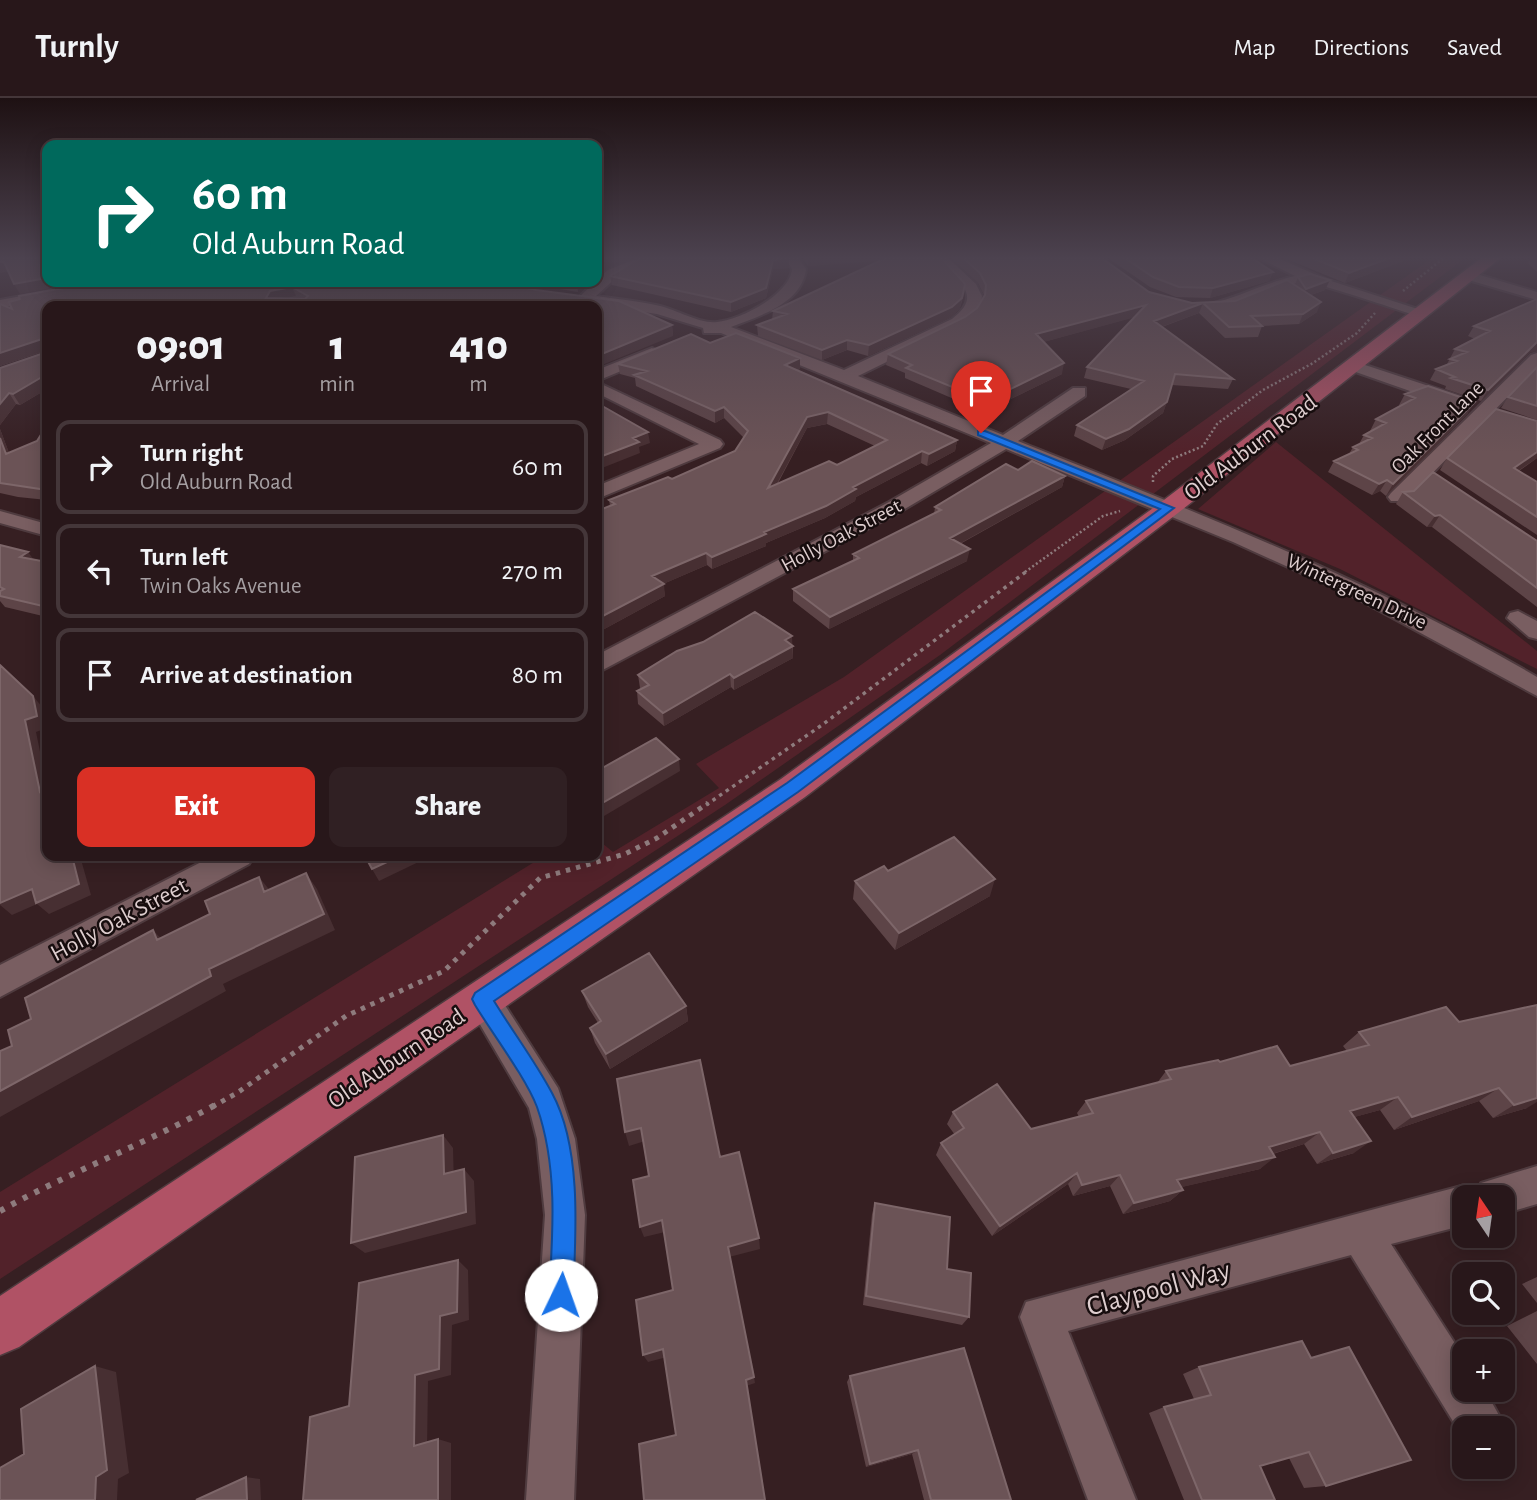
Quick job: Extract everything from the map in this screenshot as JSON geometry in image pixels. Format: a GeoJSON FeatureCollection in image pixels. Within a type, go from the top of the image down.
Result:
{"type":"FeatureCollection","features":[{"type":"Feature","properties":{"kind":"main road","name":"Old Auburn Road"},"geometry":{"type":"LineString","coordinates":[[0,1328],[793,788],[1156,503],[1356,367],[1413,321]]}},
{"type":"Feature","properties":{"kind":"street","name":"Wintergreen Drive"},"geometry":{"type":"LineString","coordinates":[[698,321],[1156,503],[1385,603],[1537,688]]}},
{"type":"Feature","properties":{"kind":"street"},"geometry":{"type":"LineString","coordinates":[[693,337],[730,321]]}},
{"type":"Feature","properties":{"kind":"street"},"geometry":{"type":"LineString","coordinates":[[842,377],[958,321]]}},
{"type":"Feature","properties":{"kind":"street"},"geometry":{"type":"LineString","coordinates":[[602,374],[669,346]]}},
{"type":"Feature","properties":{"kind":"street","name":"Oak Front Lane"},"geometry":{"type":"LineString","coordinates":[[1398,497],[1432,476],[1493,413],[1537,358]]}},
{"type":"Feature","properties":{"kind":"street"},"geometry":{"type":"LineString","coordinates":[[1356,367],[1493,413]]}},
{"type":"Feature","properties":{"kind":"street"},"geometry":{"type":"LineString","coordinates":[[602,389],[714,444],[602,491]]}},
{"type":"Feature","properties":{"kind":"street","name":"Holly Oak Street"},"geometry":{"type":"LineString","coordinates":[[602,662],[896,506],[1005,443],[1079,392]]}},
{"type":"Feature","properties":{"kind":"street"},"geometry":{"type":"LineString","coordinates":[[0,517],[42,529]]}},
{"type":"Feature","properties":{"kind":"street","name":"Holly Oak Street"},"geometry":{"type":"LineString","coordinates":[[0,982],[230,861]]}},
{"type":"Feature","properties":{"kind":"street"},"geometry":{"type":"LineString","coordinates":[[482,999],[545,1101],[562,1173],[565,1216],[550,1500]]}},
{"type":"Feature","properties":{"kind":"street"},"geometry":{"type":"LineString","coordinates":[[1516,1191],[1537,1185]]}},
{"type":"Feature","properties":{"kind":"street","name":"Claypool Way"},"geometry":{"type":"LineString","coordinates":[[1112,1500],[1041,1317],[1452,1209]]}},
{"type":"Feature","properties":{"kind":"street"},"geometry":{"type":"LineString","coordinates":[[1361,1234],[1475,1416]]}},
{"type":"Feature","properties":{"kind":"path"},"geometry":{"type":"LineString","coordinates":[[602,860],[625,854],[657,838],[822,725],[946,629],[1103,516],[1156,503],[1156,487],[1152,479],[1166,464],[1203,446],[1222,420],[1263,390],[1313,363],[1357,332],[1367,321]]}},
{"type":"Feature","properties":{"kind":"path"},"geometry":{"type":"LineString","coordinates":[[0,1211],[37,1190],[174,1128],[237,1093],[346,1016],[444,971],[540,878],[596,861]]}},
{"type":"Feature","properties":{"kind":"shaded area"},"geometry":{"type":"Polygon","coordinates":[[[1343,321],[1381,321],[940,655],[725,805],[0,1279],[0,1192],[536,861],[602,861],[602,843],[613,852],[719,788],[696,764],[844,677],[1343,321]]]}},
{"type":"Feature","properties":{"kind":"shaded area"},"geometry":{"type":"Polygon","coordinates":[[[1276,442],[1537,651],[1537,669],[1340,569],[1198,509],[1276,442]]]}},
{"type":"Feature","properties":{"kind":"building"},"geometry":{"type":"Polygon","coordinates":[[[0,321],[42,321],[42,339],[0,353],[0,321]]]}},
{"type":"Feature","properties":{"kind":"building"},"geometry":{"type":"Polygon","coordinates":[[[602,321],[664,321],[672,325],[602,354],[602,321]]]}},
{"type":"Feature","properties":{"kind":"building"},"geometry":{"type":"Polygon","coordinates":[[[767,321],[920,321],[869,345],[847,340],[822,350],[757,325],[767,321]]]}},
{"type":"Feature","properties":{"kind":"building"},"geometry":{"type":"Polygon","coordinates":[[[956,321],[1084,321],[1036,334],[1064,363],[986,401],[906,368],[912,365],[888,354],[956,321]]]}},
{"type":"Feature","properties":{"kind":"building"},"geometry":{"type":"Polygon","coordinates":[[[1130,321],[1155,321],[1233,379],[1175,374],[1167,402],[1129,429],[1106,439],[1077,425],[1144,381],[1087,367],[1130,321]]]}},
{"type":"Feature","properties":{"kind":"building"},"geometry":{"type":"Polygon","coordinates":[[[1223,321],[1257,321],[1262,326],[1229,327],[1223,321]]]}},
{"type":"Feature","properties":{"kind":"building"},"geometry":{"type":"Polygon","coordinates":[[[1485,321],[1537,321],[1537,342],[1488,390],[1451,378],[1455,377],[1436,369],[1457,361],[1450,359],[1467,352],[1455,349],[1490,331],[1474,326],[1485,321]]]}},
{"type":"Feature","properties":{"kind":"building"},"geometry":{"type":"Polygon","coordinates":[[[736,333],[800,358],[785,365],[957,440],[929,454],[922,451],[853,487],[856,489],[826,506],[764,532],[766,534],[712,557],[706,553],[652,576],[664,584],[602,616],[602,509],[615,504],[609,500],[668,477],[672,479],[735,451],[748,431],[724,407],[715,411],[634,375],[647,371],[618,364],[691,334],[710,343],[736,333]],[[828,412],[807,417],[768,488],[829,461],[837,465],[887,440],[828,412]]]}},
{"type":"Feature","properties":{"kind":"building"},"geometry":{"type":"Polygon","coordinates":[[[42,339],[42,377],[13,394],[9,393],[0,404],[0,368],[41,354],[42,339]]]}},
{"type":"Feature","properties":{"kind":"building"},"geometry":{"type":"Polygon","coordinates":[[[1537,367],[1537,406],[1508,397],[1537,367]]]}},
{"type":"Feature","properties":{"kind":"building"},"geometry":{"type":"Polygon","coordinates":[[[1428,386],[1475,402],[1393,484],[1387,480],[1379,484],[1334,461],[1358,450],[1353,447],[1372,438],[1364,435],[1386,423],[1376,419],[1415,398],[1405,394],[1428,386]]]}},
{"type":"Feature","properties":{"kind":"building"},"geometry":{"type":"Polygon","coordinates":[[[602,406],[648,432],[633,438],[639,442],[602,456],[602,406]]]}},
{"type":"Feature","properties":{"kind":"building"},"geometry":{"type":"Polygon","coordinates":[[[1496,409],[1537,421],[1537,452],[1514,468],[1537,482],[1537,517],[1447,458],[1496,409]]]}},
{"type":"Feature","properties":{"kind":"building"},"geometry":{"type":"Polygon","coordinates":[[[42,433],[42,489],[0,483],[0,438],[6,454],[37,441],[42,433]]]}},
{"type":"Feature","properties":{"kind":"building"},"geometry":{"type":"Polygon","coordinates":[[[1032,461],[1065,476],[950,538],[970,549],[830,617],[793,589],[859,558],[853,554],[941,510],[935,507],[1006,464],[1018,470],[1032,461]]]}},
{"type":"Feature","properties":{"kind":"building"},"geometry":{"type":"Polygon","coordinates":[[[1433,472],[1537,541],[1537,588],[1440,515],[1435,516],[1403,492],[1414,491],[1433,472]]]}},
{"type":"Feature","properties":{"kind":"building"},"geometry":{"type":"Polygon","coordinates":[[[0,545],[28,552],[20,557],[42,561],[42,606],[0,596],[0,591],[4,589],[0,587],[0,545]]]}},
{"type":"Feature","properties":{"kind":"building"},"geometry":{"type":"Polygon","coordinates":[[[755,612],[792,636],[785,640],[793,646],[734,678],[730,674],[663,713],[637,691],[649,685],[638,675],[677,651],[703,642],[755,612]]]}},
{"type":"Feature","properties":{"kind":"building"},"geometry":{"type":"Polygon","coordinates":[[[0,665],[33,696],[37,716],[25,720],[40,792],[42,791],[42,861],[73,861],[79,884],[36,903],[32,889],[0,903],[0,665]]]}},
{"type":"Feature","properties":{"kind":"building"},"geometry":{"type":"Polygon","coordinates":[[[656,738],[679,759],[602,803],[602,768],[656,738]]]}},
{"type":"Feature","properties":{"kind":"building"},"geometry":{"type":"Polygon","coordinates":[[[954,837],[995,879],[899,933],[855,881],[884,866],[888,871],[954,837]]]}},
{"type":"Feature","properties":{"kind":"building"},"geometry":{"type":"Polygon","coordinates":[[[368,861],[389,861],[372,869],[368,861]]]}},
{"type":"Feature","properties":{"kind":"building"},"geometry":{"type":"Polygon","coordinates":[[[306,873],[324,914],[209,969],[211,976],[0,1091],[0,1051],[12,1046],[8,1030],[31,1019],[25,998],[153,930],[157,940],[210,914],[205,901],[259,877],[264,892],[306,873]]]}},
{"type":"Feature","properties":{"kind":"building"},"geometry":{"type":"Polygon","coordinates":[[[649,953],[686,1006],[606,1054],[590,1028],[601,1021],[582,991],[649,953]]]}},
{"type":"Feature","properties":{"kind":"building"},"geometry":{"type":"Polygon","coordinates":[[[1537,1005],[1537,1098],[1514,1105],[1499,1088],[1412,1117],[1398,1097],[1350,1111],[1371,1141],[1333,1153],[1320,1132],[1269,1147],[1275,1157],[1177,1180],[1183,1190],[1134,1203],[1120,1175],[1082,1185],[1077,1173],[1000,1226],[941,1143],[964,1128],[953,1112],[997,1084],[1031,1129],[1093,1113],[1086,1101],[1171,1079],[1166,1071],[1218,1060],[1220,1062],[1277,1046],[1290,1066],[1369,1045],[1359,1032],[1446,1007],[1459,1022],[1537,1005]]]}},
{"type":"Feature","properties":{"kind":"building"},"geometry":{"type":"Polygon","coordinates":[[[700,1060],[720,1157],[739,1152],[759,1238],[728,1247],[754,1377],[746,1380],[765,1500],[644,1500],[639,1444],[676,1435],[663,1349],[643,1355],[636,1300],[673,1290],[662,1220],[640,1227],[633,1180],[649,1176],[641,1128],[625,1132],[617,1079],[700,1060]]]}},
{"type":"Feature","properties":{"kind":"building"},"geometry":{"type":"Polygon","coordinates":[[[443,1135],[444,1174],[464,1169],[466,1212],[351,1243],[355,1157],[443,1135]]]}},
{"type":"Feature","properties":{"kind":"building"},"geometry":{"type":"Polygon","coordinates":[[[875,1203],[950,1217],[947,1269],[971,1273],[969,1317],[866,1296],[875,1203]]]}},
{"type":"Feature","properties":{"kind":"building"},"geometry":{"type":"Polygon","coordinates":[[[458,1260],[457,1312],[440,1316],[439,1369],[415,1375],[414,1446],[438,1439],[438,1500],[303,1500],[310,1417],[349,1406],[359,1283],[458,1260]]]}},
{"type":"Feature","properties":{"kind":"building"},"geometry":{"type":"Polygon","coordinates":[[[1302,1341],[1311,1358],[1349,1347],[1411,1460],[1326,1486],[1309,1452],[1260,1466],[1275,1500],[1202,1500],[1164,1407],[1211,1395],[1199,1367],[1302,1341]]]}},
{"type":"Feature","properties":{"kind":"building"},"geometry":{"type":"Polygon","coordinates":[[[964,1348],[1011,1500],[931,1500],[918,1450],[870,1464],[850,1376],[964,1348]]]}},
{"type":"Feature","properties":{"kind":"building"},"geometry":{"type":"Polygon","coordinates":[[[95,1366],[107,1470],[96,1477],[95,1500],[0,1500],[0,1468],[24,1454],[21,1409],[95,1366]]]}},
{"type":"Feature","properties":{"kind":"building"},"geometry":{"type":"Polygon","coordinates":[[[246,1477],[247,1500],[196,1500],[246,1477]]]}},
{"type":"Feature","properties":{"kind":"route"},"geometry":{"type":"LineString","coordinates":[[561,1295],[565,1216],[556,1139],[545,1101],[482,999],[793,788],[1169,508],[981,433]]}}]}
